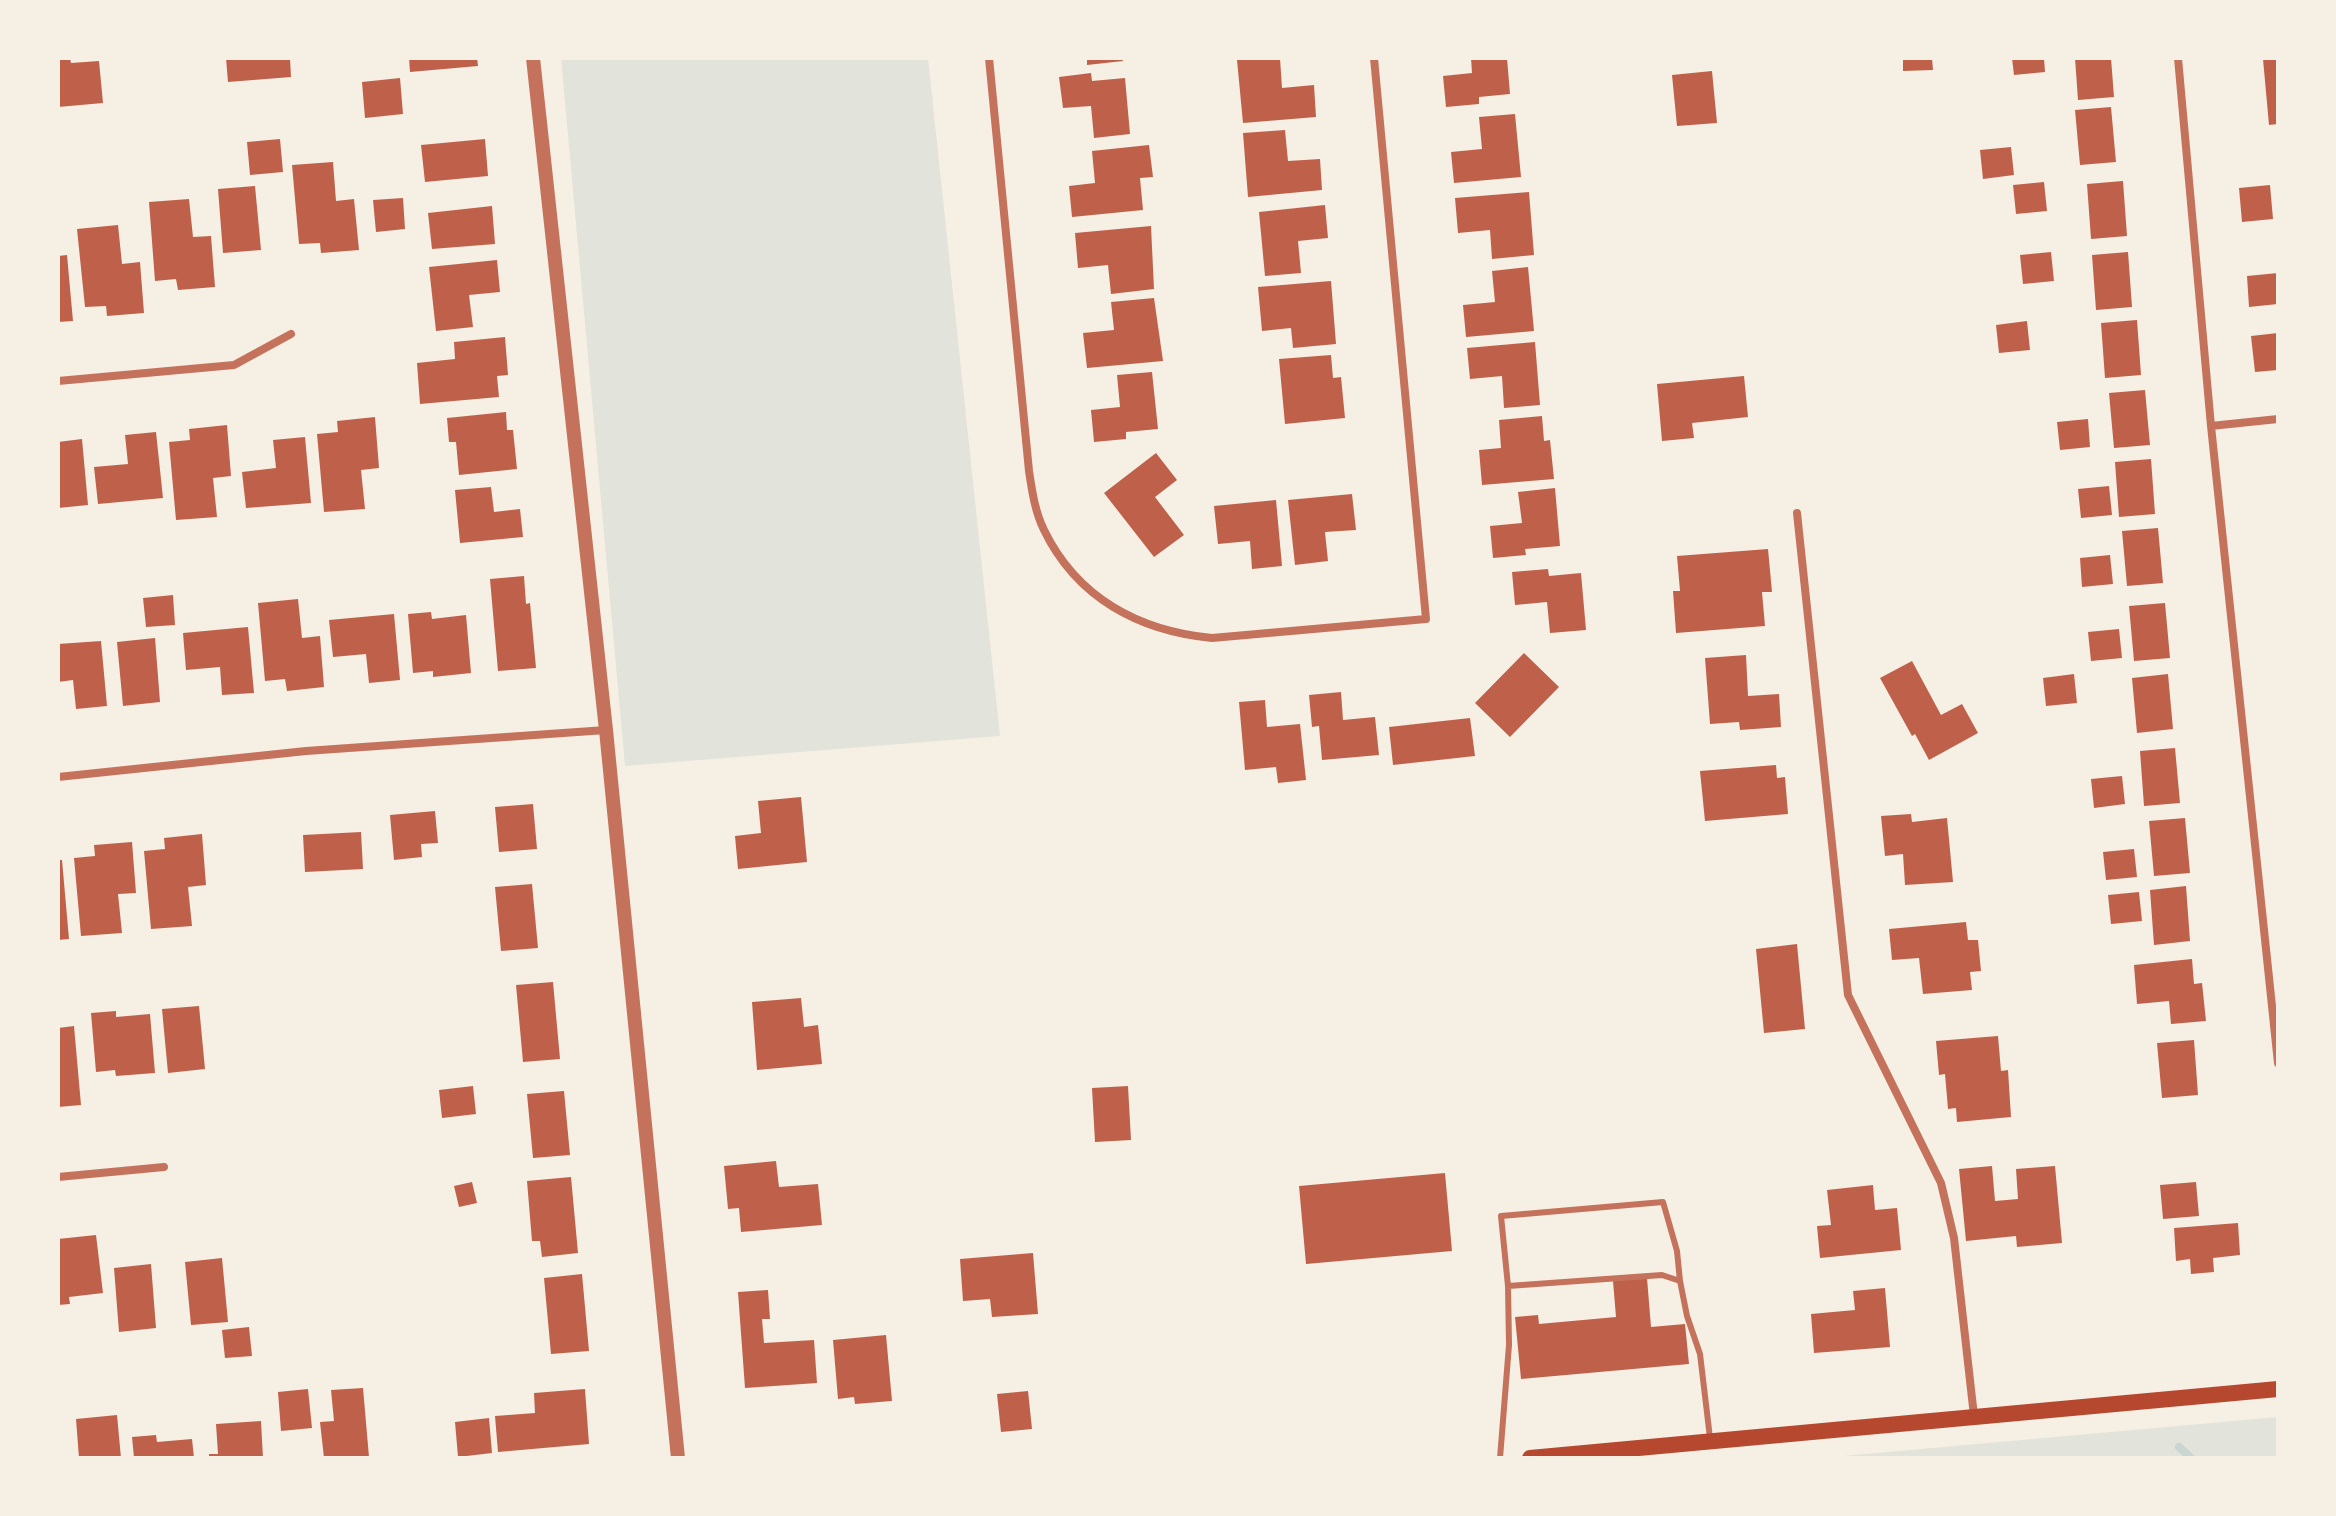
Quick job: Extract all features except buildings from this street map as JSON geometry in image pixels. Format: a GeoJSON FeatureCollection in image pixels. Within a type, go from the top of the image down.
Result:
{"type":"FeatureCollection","features":[{"type":"Feature","properties":{"kind":"main road"},"geometry":{"type":"LineString","coordinates":[[1530,1458],[2278,1389]]}},
{"type":"Feature","properties":{"kind":"street"},"geometry":{"type":"LineString","coordinates":[[533,58],[606,730],[678,1458]]}},
{"type":"Feature","properties":{"kind":"street"},"geometry":{"type":"LineString","coordinates":[[989,58],[1029,471],[1044,530],[1065,564],[1085,587],[1114,607],[1150,627],[1185,636],[1212,638],[1426,619],[1374,58]]}},
{"type":"Feature","properties":{"kind":"street"},"geometry":{"type":"LineString","coordinates":[[2178,58],[2211,426],[2278,1063]]}},
{"type":"Feature","properties":{"kind":"street"},"geometry":{"type":"LineString","coordinates":[[58,381],[234,365],[291,334]]}},
{"type":"Feature","properties":{"kind":"street"},"geometry":{"type":"LineString","coordinates":[[2211,426],[2278,419]]}},
{"type":"Feature","properties":{"kind":"street"},"geometry":{"type":"LineString","coordinates":[[1797,513],[1848,995],[1941,1183],[1954,1238],[1974,1417]]}},
{"type":"Feature","properties":{"kind":"street"},"geometry":{"type":"LineString","coordinates":[[58,777],[306,751],[606,730]]}},
{"type":"Feature","properties":{"kind":"street"},"geometry":{"type":"LineString","coordinates":[[58,1177],[164,1167]]}},
{"type":"Feature","properties":{"kind":"lane"},"geometry":{"type":"LineString","coordinates":[[1500,1458],[1509,1345],[1508,1286],[1501,1216],[1663,1202],[1677,1251],[1687,1316],[1700,1354],[1710,1442]]}},
{"type":"Feature","properties":{"kind":"lane"},"geometry":{"type":"LineString","coordinates":[[1508,1286],[1662,1275],[1680,1281]]}},
{"type":"Feature","properties":{"kind":"shaded area"},"geometry":{"type":"Polygon","coordinates":[[[561,58],[928,58],[1000,736],[625,766],[561,58]]]}},
{"type":"Feature","properties":{"kind":"shaded area"},"geometry":{"type":"Polygon","coordinates":[[[2278,1417],[2278,1458],[1821,1458],[2278,1417]]]}},
{"type":"Feature","properties":{"kind":"waterway"},"geometry":{"type":"LineString","coordinates":[[2179,1447],[2191,1458]]}}]}
